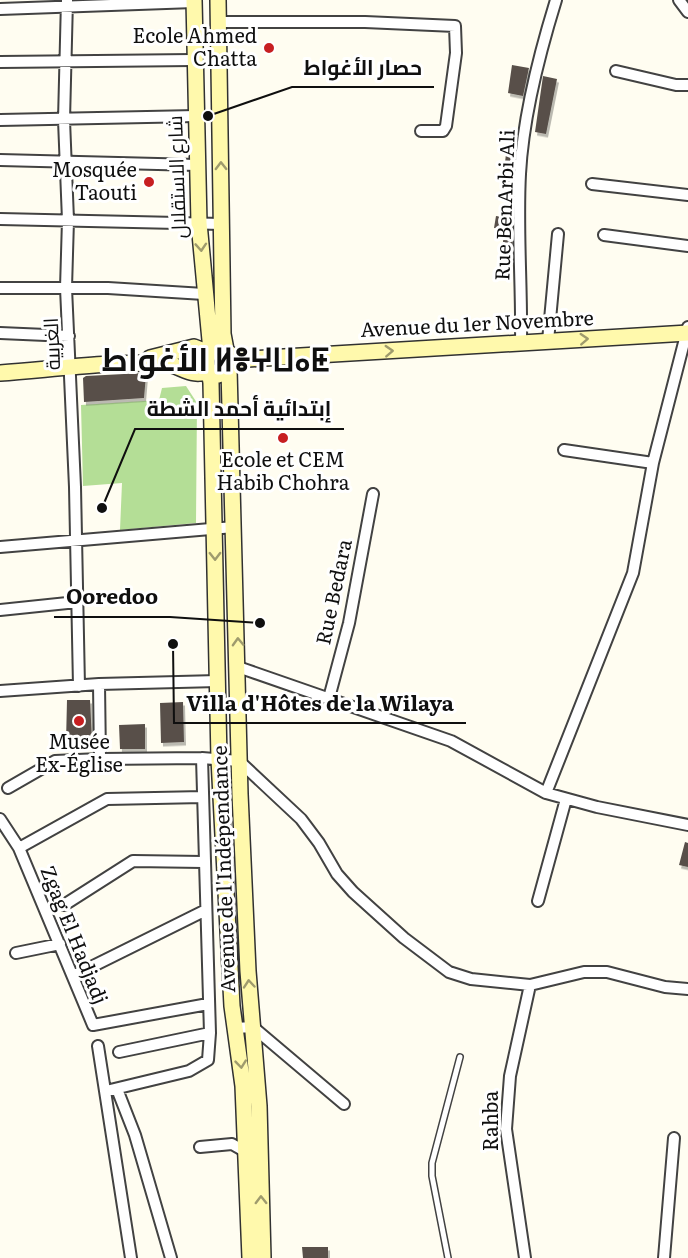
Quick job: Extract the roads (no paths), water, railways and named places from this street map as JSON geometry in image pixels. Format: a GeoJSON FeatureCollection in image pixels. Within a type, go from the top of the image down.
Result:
{"type":"FeatureCollection","features":[{"type":"Feature","properties":{"kind":"main road","name":"Avenue de l'Indépendance"},"geometry":{"type":"LineString","coordinates":[[218,0],[222,357],[234,527],[239,761],[259,1106],[263,1258]]}},
{"type":"Feature","properties":{"kind":"main road","name":"شارع الاستقلال"},"geometry":{"type":"LineString","coordinates":[[194,1],[197,165],[204,294],[222,357]]}},
{"type":"Feature","properties":{"kind":"main road","name":"Avenue du 1er Novembre"},"geometry":{"type":"LineString","coordinates":[[222,357],[331,354],[688,331]]}},
{"type":"Feature","properties":{"kind":"main road"},"geometry":{"type":"LineString","coordinates":[[0,373],[71,367],[170,363],[198,374],[209,370],[218,375],[222,357],[199,348],[187,348],[127,364]]}},
{"type":"Feature","properties":{"kind":"main road","name":"Avenue de l'Indépendance"},"geometry":{"type":"LineString","coordinates":[[209,370],[215,529],[219,759],[235,1028],[242,1077],[250,1258]]}},
{"type":"Feature","properties":{"kind":"street","name":"Rue BenArbi Ali"},"geometry":{"type":"LineString","coordinates":[[521,343],[520,174],[524,134],[556,0]]}},
{"type":"Feature","properties":{"kind":"street"},"geometry":{"type":"LineString","coordinates":[[679,0],[688,12]]}},
{"type":"Feature","properties":{"kind":"street"},"geometry":{"type":"LineString","coordinates":[[0,9],[67,4],[194,1]]}},
{"type":"Feature","properties":{"kind":"street","name":"الغربية"},"geometry":{"type":"LineString","coordinates":[[67,4],[64,120],[68,220],[66,288],[71,367],[79,686]]}},
{"type":"Feature","properties":{"kind":"street"},"geometry":{"type":"LineString","coordinates":[[218,22],[366,22],[455,26],[456,53],[446,126],[443,131],[421,131]]}},
{"type":"Feature","properties":{"kind":"street"},"geometry":{"type":"LineString","coordinates":[[0,62],[194,60]]}},
{"type":"Feature","properties":{"kind":"street"},"geometry":{"type":"LineString","coordinates":[[616,71],[688,85]]}},
{"type":"Feature","properties":{"kind":"street"},"geometry":{"type":"LineString","coordinates":[[0,120],[196,116]]}},
{"type":"Feature","properties":{"kind":"street"},"geometry":{"type":"LineString","coordinates":[[0,160],[197,165]]}},
{"type":"Feature","properties":{"kind":"street"},"geometry":{"type":"LineString","coordinates":[[592,184],[688,195]]}},
{"type":"Feature","properties":{"kind":"street"},"geometry":{"type":"LineString","coordinates":[[0,219],[222,224]]}},
{"type":"Feature","properties":{"kind":"street"},"geometry":{"type":"LineString","coordinates":[[548,341],[558,234]]}},
{"type":"Feature","properties":{"kind":"street"},"geometry":{"type":"LineString","coordinates":[[604,235],[688,246]]}},
{"type":"Feature","properties":{"kind":"street"},"geometry":{"type":"LineString","coordinates":[[0,288],[66,288],[204,294]]}},
{"type":"Feature","properties":{"kind":"street"},"geometry":{"type":"LineString","coordinates":[[546,793],[633,573],[653,463],[688,331]]}},
{"type":"Feature","properties":{"kind":"street"},"geometry":{"type":"LineString","coordinates":[[0,333],[69,336]]}},
{"type":"Feature","properties":{"kind":"street"},"geometry":{"type":"LineString","coordinates":[[564,450],[653,463]]}},
{"type":"Feature","properties":{"kind":"street","name":"Rue Bedara"},"geometry":{"type":"LineString","coordinates":[[329,698],[349,622],[373,494]]}},
{"type":"Feature","properties":{"kind":"street"},"geometry":{"type":"LineString","coordinates":[[0,547],[234,527]]}},
{"type":"Feature","properties":{"kind":"street"},"geometry":{"type":"LineString","coordinates":[[0,610],[77,602]]}},
{"type":"Feature","properties":{"kind":"street"},"geometry":{"type":"LineString","coordinates":[[238,667],[451,741],[546,793],[688,825]]}},
{"type":"Feature","properties":{"kind":"street"},"geometry":{"type":"LineString","coordinates":[[0,691],[99,684],[218,681]]}},
{"type":"Feature","properties":{"kind":"street"},"geometry":{"type":"LineString","coordinates":[[99,684],[100,759]]}},
{"type":"Feature","properties":{"kind":"street"},"geometry":{"type":"LineString","coordinates":[[111,1090],[204,1065],[209,1054],[202,758]]}},
{"type":"Feature","properties":{"kind":"street"},"geometry":{"type":"LineString","coordinates":[[8,788],[55,760],[202,758],[239,761],[301,819],[319,843],[337,874],[353,892],[422,952],[449,972],[462,977],[530,985],[593,971],[618,974],[665,987],[688,989]]}},
{"type":"Feature","properties":{"kind":"street"},"geometry":{"type":"LineString","coordinates":[[19,848],[107,799],[203,797]]}},
{"type":"Feature","properties":{"kind":"street"},"geometry":{"type":"LineString","coordinates":[[538,901],[566,799]]}},
{"type":"Feature","properties":{"kind":"street","name":"Zgag El Hadjadj"},"geometry":{"type":"LineString","coordinates":[[0,819],[19,848],[93,1025],[208,1004]]}},
{"type":"Feature","properties":{"kind":"street"},"geometry":{"type":"LineString","coordinates":[[64,905],[133,861],[203,862]]}},
{"type":"Feature","properties":{"kind":"street"},"geometry":{"type":"LineString","coordinates":[[73,976],[206,910]]}},
{"type":"Feature","properties":{"kind":"street"},"geometry":{"type":"LineString","coordinates":[[16,952],[60,944]]}},
{"type":"Feature","properties":{"kind":"street","name":"Rahba"},"geometry":{"type":"LineString","coordinates":[[525,1258],[513,1194],[506,1129],[510,1076],[530,985]]}},
{"type":"Feature","properties":{"kind":"street"},"geometry":{"type":"LineString","coordinates":[[235,1028],[253,1027],[344,1104]]}},
{"type":"Feature","properties":{"kind":"street"},"geometry":{"type":"LineString","coordinates":[[119,1052],[210,1034]]}},
{"type":"Feature","properties":{"kind":"street"},"geometry":{"type":"LineString","coordinates":[[98,1046],[111,1090],[131,1258]]}},
{"type":"Feature","properties":{"kind":"street"},"geometry":{"type":"LineString","coordinates":[[111,1090],[135,1135],[171,1258]]}},
{"type":"Feature","properties":{"kind":"street"},"geometry":{"type":"LineString","coordinates":[[664,1258],[674,1138]]}},
{"type":"Feature","properties":{"kind":"street"},"geometry":{"type":"LineString","coordinates":[[200,1147],[232,1144],[246,1152]]}},
{"type":"Feature","properties":{"kind":"lane"},"geometry":{"type":"LineString","coordinates":[[448,1258],[432,1176],[432,1163],[460,1057]]}},
{"type":"Feature","properties":{"kind":"place","name":"Ecole Ahmed Chatta"},"geometry":{"type":"Point","coordinates":[269,48]}},
{"type":"Feature","properties":{"kind":"place","name":"حصار الأغواط"},"geometry":{"type":"Point","coordinates":[208,116]}},
{"type":"Feature","properties":{"kind":"place","name":"Mosquée Taouti"},"geometry":{"type":"Point","coordinates":[149,182]}},
{"type":"Feature","properties":{"kind":"place","name":"Ecole et CEM Habib Chohra"},"geometry":{"type":"Point","coordinates":[283,438]}},
{"type":"Feature","properties":{"kind":"place","name":"إبتدائية أحمد الشطة"},"geometry":{"type":"Point","coordinates":[102,508]}},
{"type":"Feature","properties":{"kind":"place","name":"Ooredoo"},"geometry":{"type":"Point","coordinates":[260,623]}},
{"type":"Feature","properties":{"kind":"place","name":"Villa d'Hôtes de la Wilaya"},"geometry":{"type":"Point","coordinates":[173,644]}},
{"type":"Feature","properties":{"kind":"place","name":"Musée Ex-Église"},"geometry":{"type":"Point","coordinates":[79,721]}},
{"type":"Feature","properties":{"kind":"district","name":"الأغواط ⵍⴻⵖⵡⴰⵟ"},"geometry":{"type":"Point","coordinates":[216,360]}}]}
